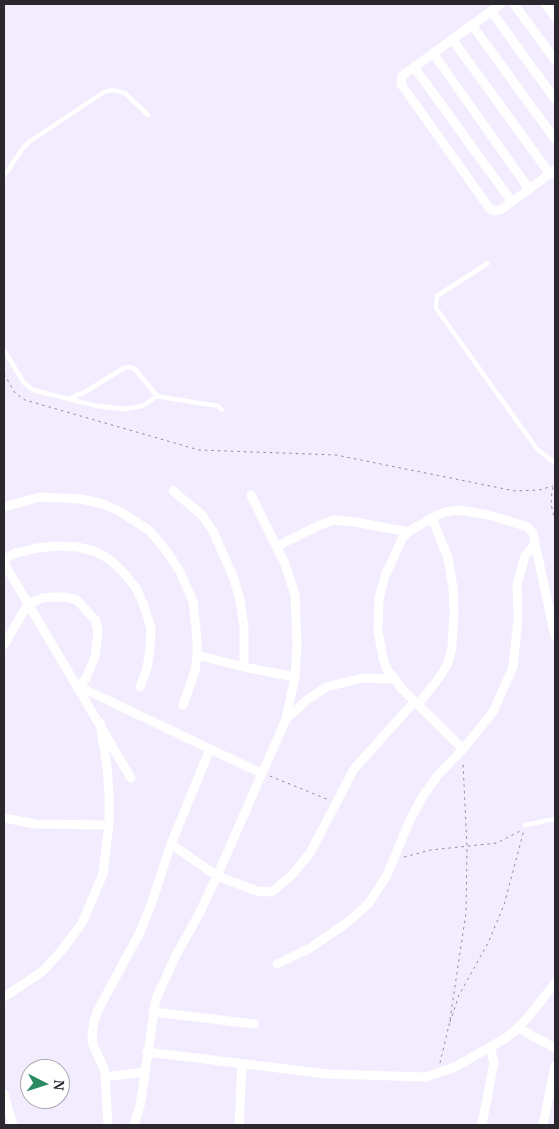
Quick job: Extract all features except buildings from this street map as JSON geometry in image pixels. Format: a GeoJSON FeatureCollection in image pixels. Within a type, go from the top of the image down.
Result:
{"type":"FeatureCollection","features":[{"type":"Feature","properties":{"kind":"street"},"geometry":{"type":"LineString","coordinates":[[452,39],[553,172],[498,211],[490,209],[401,84],[402,76],[452,39],[501,4]]}},
{"type":"Feature","properties":{"kind":"street"},"geometry":{"type":"LineString","coordinates":[[514,4],[555,60]]}},
{"type":"Feature","properties":{"kind":"street"},"geometry":{"type":"LineString","coordinates":[[546,4],[555,17]]}},
{"type":"Feature","properties":{"kind":"street"},"geometry":{"type":"LineString","coordinates":[[491,11],[555,99]]}},
{"type":"Feature","properties":{"kind":"street"},"geometry":{"type":"LineString","coordinates":[[472,25],[555,139]]}},
{"type":"Feature","properties":{"kind":"street"},"geometry":{"type":"LineString","coordinates":[[433,53],[529,189]]}},
{"type":"Feature","properties":{"kind":"street"},"geometry":{"type":"LineString","coordinates":[[414,67],[512,202]]}},
{"type":"Feature","properties":{"kind":"street"},"geometry":{"type":"LineString","coordinates":[[173,491],[201,514],[213,531],[232,572],[240,600],[244,627],[244,667]]}},
{"type":"Feature","properties":{"kind":"street"},"geometry":{"type":"LineString","coordinates":[[134,1125],[146,1072],[153,1012],[163,983],[217,876],[286,719],[295,677],[297,645],[294,595],[290,578],[277,546],[251,495]]}},
{"type":"Feature","properties":{"kind":"street"},"geometry":{"type":"LineString","coordinates":[[4,507],[40,497],[81,499],[119,510],[150,531],[179,570],[193,601],[197,655],[183,705]]}},
{"type":"Feature","properties":{"kind":"street"},"geometry":{"type":"LineString","coordinates":[[463,749],[394,679],[387,668],[380,647],[378,609],[385,576],[399,544],[408,532],[445,512],[458,510],[489,515],[528,527],[532,532],[535,544],[555,636]]}},
{"type":"Feature","properties":{"kind":"street"},"geometry":{"type":"LineString","coordinates":[[171,844],[217,876],[257,891],[268,892],[273,891],[292,875],[310,853],[344,787],[360,762],[439,678],[448,663],[452,647],[454,612],[451,578],[448,558],[432,518]]}},
{"type":"Feature","properties":{"kind":"street"},"geometry":{"type":"LineString","coordinates":[[277,546],[334,520],[370,524],[408,532]]}},
{"type":"Feature","properties":{"kind":"street"},"geometry":{"type":"LineString","coordinates":[[277,964],[310,948],[364,909],[381,886],[410,820],[427,790],[493,712],[513,667],[518,619],[516,584],[526,556],[535,544]]}},
{"type":"Feature","properties":{"kind":"street"},"geometry":{"type":"LineString","coordinates":[[131,778],[4,561],[16,553],[36,548],[57,546],[77,547],[94,551],[109,559],[136,588],[151,628],[147,668],[140,687]]}},
{"type":"Feature","properties":{"kind":"street"},"geometry":{"type":"LineString","coordinates":[[4,644],[28,604],[42,598],[64,597],[77,600],[96,621],[98,632],[95,657],[84,680],[78,686]]}},
{"type":"Feature","properties":{"kind":"street"},"geometry":{"type":"LineString","coordinates":[[197,655],[295,677]]}},
{"type":"Feature","properties":{"kind":"street"},"geometry":{"type":"LineString","coordinates":[[286,719],[326,686],[364,678],[394,679]]}},
{"type":"Feature","properties":{"kind":"street"},"geometry":{"type":"LineString","coordinates":[[78,686],[261,773]]}},
{"type":"Feature","properties":{"kind":"street"},"geometry":{"type":"LineString","coordinates":[[4,997],[43,971],[62,950],[82,923],[103,874],[109,825],[109,795],[107,766],[100,723]]}},
{"type":"Feature","properties":{"kind":"street"},"geometry":{"type":"LineString","coordinates":[[108,1125],[105,1071],[93,1045],[94,1021],[98,1010],[139,934],[151,905],[171,844],[210,749]]}},
{"type":"Feature","properties":{"kind":"street"},"geometry":{"type":"LineString","coordinates":[[4,818],[36,824],[109,825]]}},
{"type":"Feature","properties":{"kind":"street"},"geometry":{"type":"LineString","coordinates":[[147,1052],[327,1074],[420,1078],[437,1074],[490,1047],[518,1028],[555,983]]}},
{"type":"Feature","properties":{"kind":"street"},"geometry":{"type":"LineString","coordinates":[[153,1012],[254,1024]]}},
{"type":"Feature","properties":{"kind":"street"},"geometry":{"type":"LineString","coordinates":[[518,1028],[555,1048]]}},
{"type":"Feature","properties":{"kind":"street"},"geometry":{"type":"LineString","coordinates":[[482,1125],[494,1062],[490,1047]]}},
{"type":"Feature","properties":{"kind":"street"},"geometry":{"type":"LineString","coordinates":[[239,1125],[242,1065]]}},
{"type":"Feature","properties":{"kind":"street"},"geometry":{"type":"LineString","coordinates":[[543,1125],[555,1066]]}},
{"type":"Feature","properties":{"kind":"street"},"geometry":{"type":"LineString","coordinates":[[105,1077],[146,1072]]}},
{"type":"Feature","properties":{"kind":"street"},"geometry":{"type":"LineString","coordinates":[[4,1094],[13,1125]]}},
{"type":"Feature","properties":{"kind":"lane"},"geometry":{"type":"LineString","coordinates":[[4,176],[29,142],[104,92],[112,90],[125,93],[148,115]]}},
{"type":"Feature","properties":{"kind":"lane"},"geometry":{"type":"LineString","coordinates":[[488,263],[437,296],[436,308],[537,449],[555,463]]}},
{"type":"Feature","properties":{"kind":"lane"},"geometry":{"type":"LineString","coordinates":[[4,350],[24,383],[33,390],[97,406],[124,409],[143,406],[158,396]]}},
{"type":"Feature","properties":{"kind":"lane"},"geometry":{"type":"LineString","coordinates":[[69,398],[84,392],[124,368],[130,367],[135,369],[158,396],[169,400],[218,406],[222,410]]}},
{"type":"Feature","properties":{"kind":"lane"},"geometry":{"type":"LineString","coordinates":[[525,825],[555,819]]}},
{"type":"Feature","properties":{"kind":"path"},"geometry":{"type":"LineString","coordinates":[[4,374],[15,393],[25,400],[199,450],[336,455],[515,491],[539,490],[554,486]]}},
{"type":"Feature","properties":{"kind":"path"},"geometry":{"type":"LineString","coordinates":[[555,481],[551,504],[555,521]]}},
{"type":"Feature","properties":{"kind":"path"},"geometry":{"type":"LineString","coordinates":[[449,1026],[466,913],[468,847],[463,749]]}},
{"type":"Feature","properties":{"kind":"path"},"geometry":{"type":"LineString","coordinates":[[261,773],[336,803]]}},
{"type":"Feature","properties":{"kind":"path"},"geometry":{"type":"LineString","coordinates":[[398,850],[405,858],[431,850],[497,843],[518,832],[525,825]]}},
{"type":"Feature","properties":{"kind":"path"},"geometry":{"type":"LineString","coordinates":[[437,1074],[459,996],[488,942],[504,905],[525,825]]}}]}
